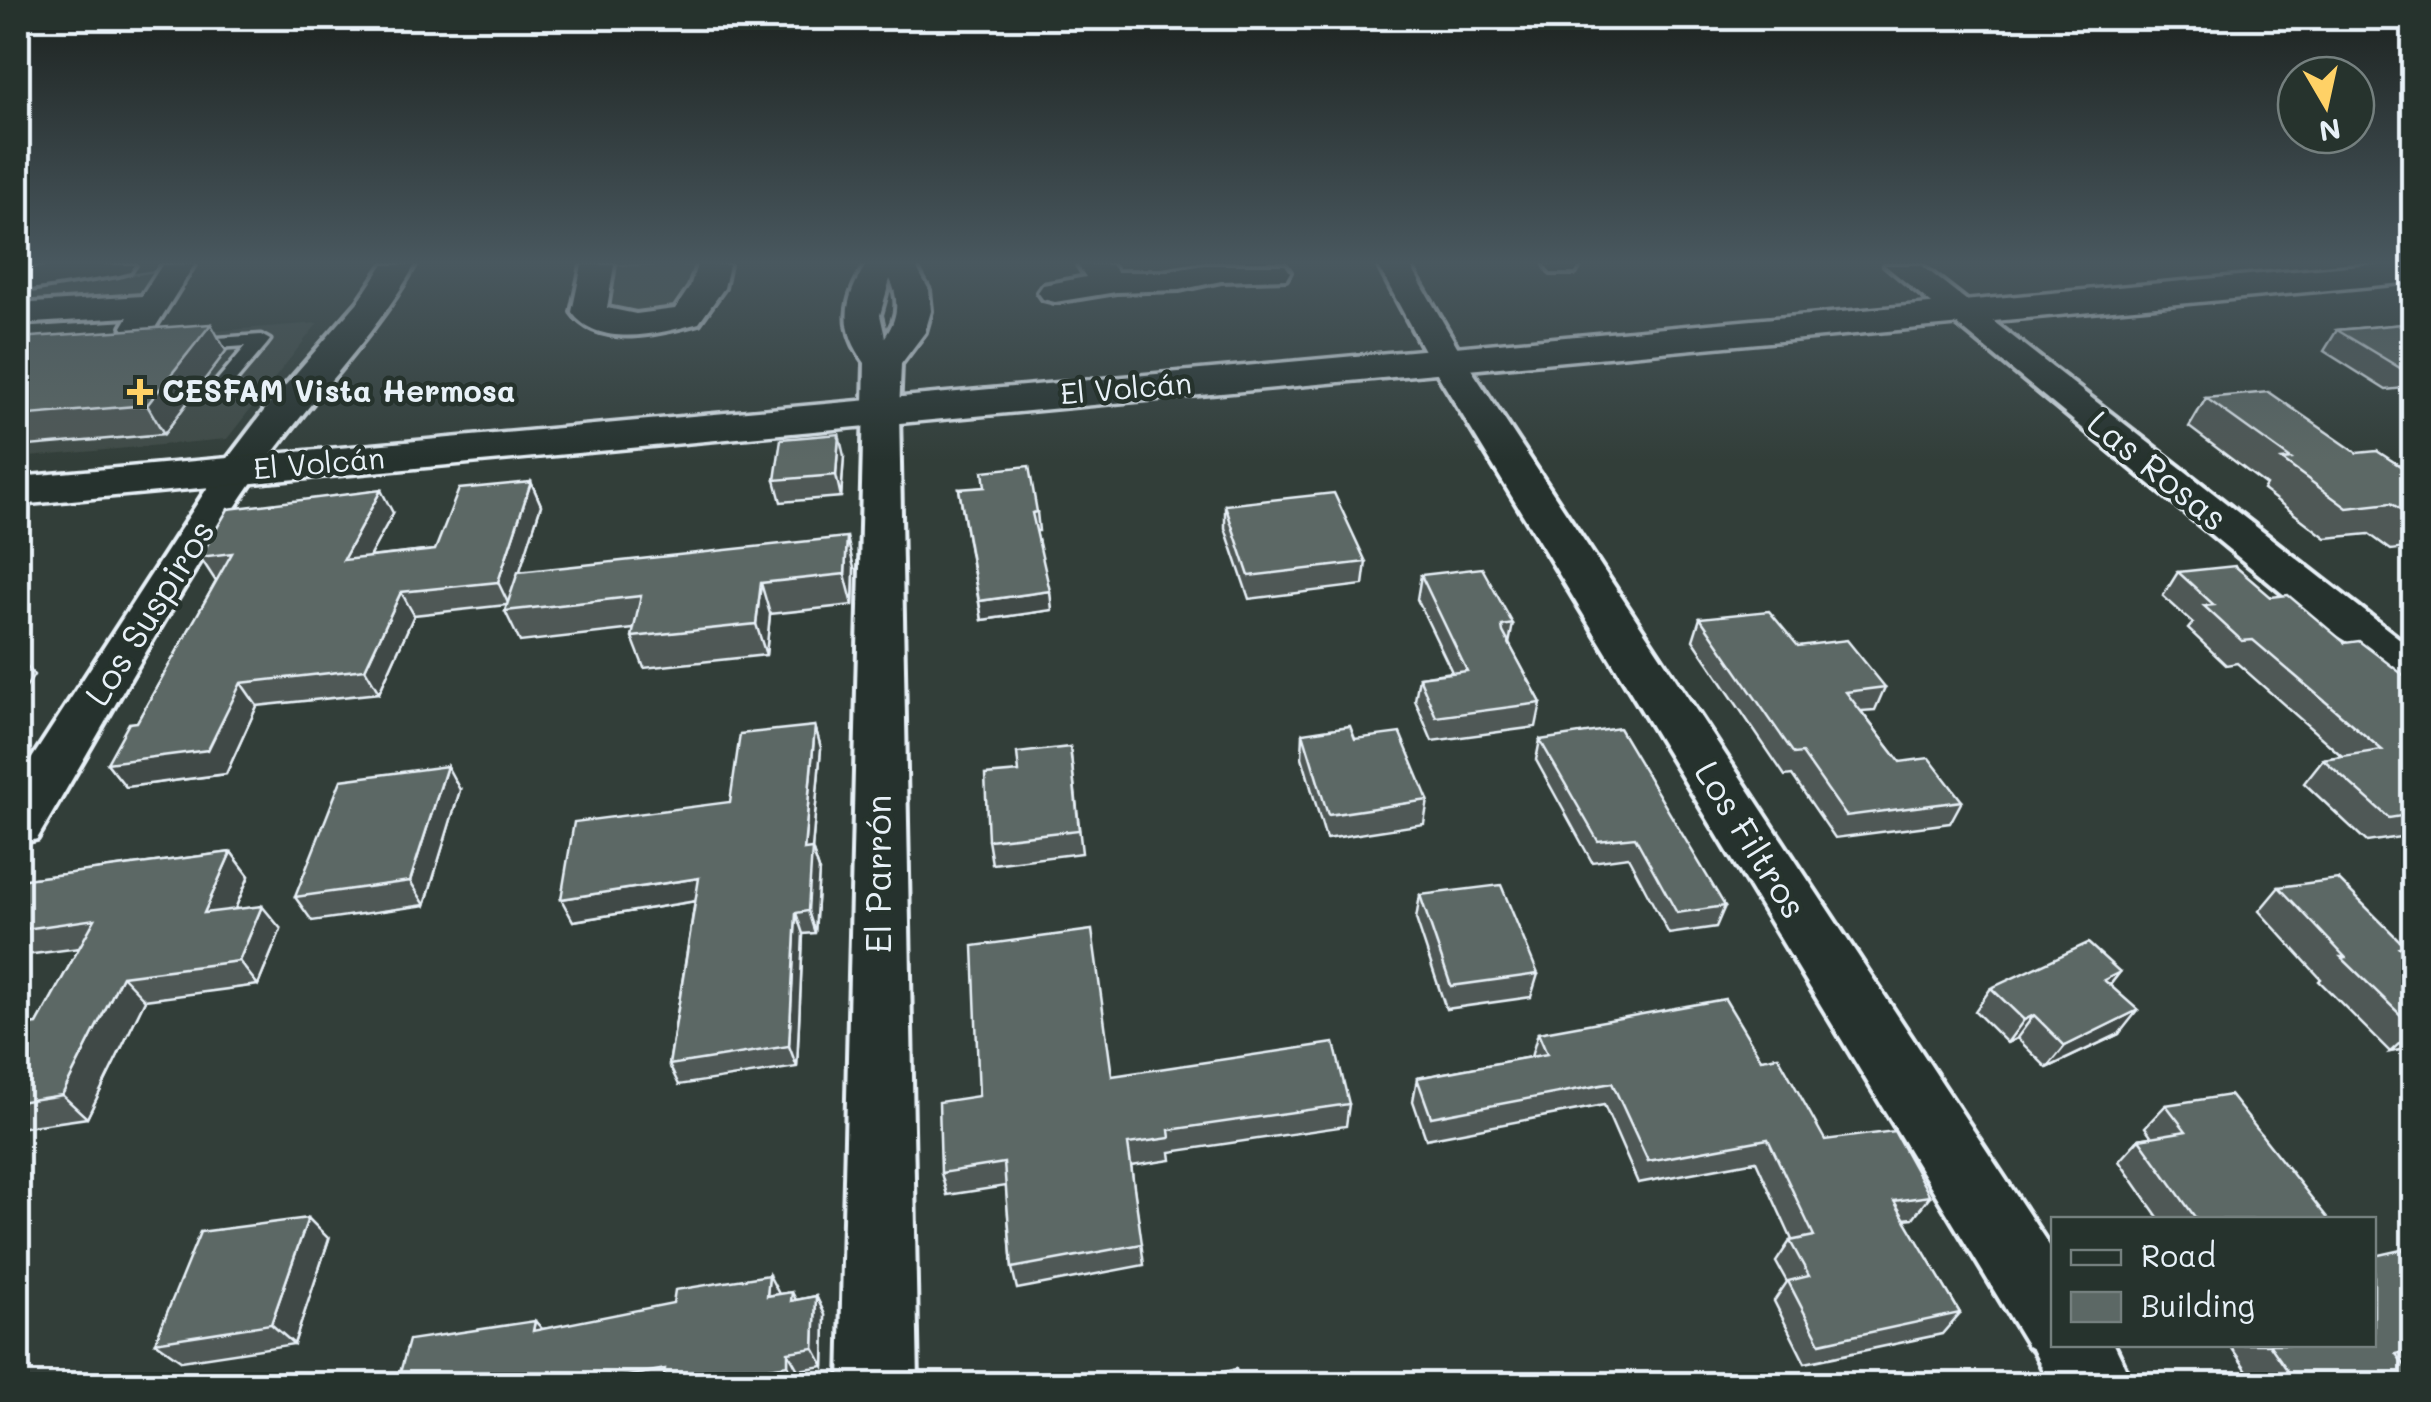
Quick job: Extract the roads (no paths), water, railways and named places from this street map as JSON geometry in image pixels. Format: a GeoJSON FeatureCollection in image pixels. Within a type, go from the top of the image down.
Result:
{"type":"FeatureCollection","features":[{"type":"Feature","properties":{"kind":"street","name":"Los Suspiros"},"geometry":{"type":"LineString","coordinates":[[18,824],[240,471],[296,394],[352,330]]}},
{"type":"Feature","properties":{"kind":"street","name":"El Parrón"},"geometry":{"type":"LineString","coordinates":[[864,330],[882,388],[879,1384]]}},
{"type":"Feature","properties":{"kind":"street"},"geometry":{"type":"LineString","coordinates":[[882,388],[907,330]]}},
{"type":"Feature","properties":{"kind":"street","name":"Los Filtros"},"geometry":{"type":"LineString","coordinates":[[1431,330],[2051,1315]]}},
{"type":"Feature","properties":{"kind":"street","name":"El Volcán"},"geometry":{"type":"LineString","coordinates":[[18,491],[240,471],[882,388],[1447,360],[1769,330]]}},
{"type":"Feature","properties":{"kind":"street","name":"Las Rosas"},"geometry":{"type":"LineString","coordinates":[[1980,330],[2414,676]]}},
{"type":"Feature","properties":{"kind":"street"},"geometry":{"type":"LineString","coordinates":[[2071,1347],[2094,1384]]}},
{"type":"Feature","properties":{"kind":"lane"},"geometry":{"type":"LineString","coordinates":[[168,347],[262,340],[217,391]]}},
{"type":"Feature","properties":{"kind":"place","name":"CESFAM Vista Hermosa"},"geometry":{"type":"Point","coordinates":[140,392]}}]}
